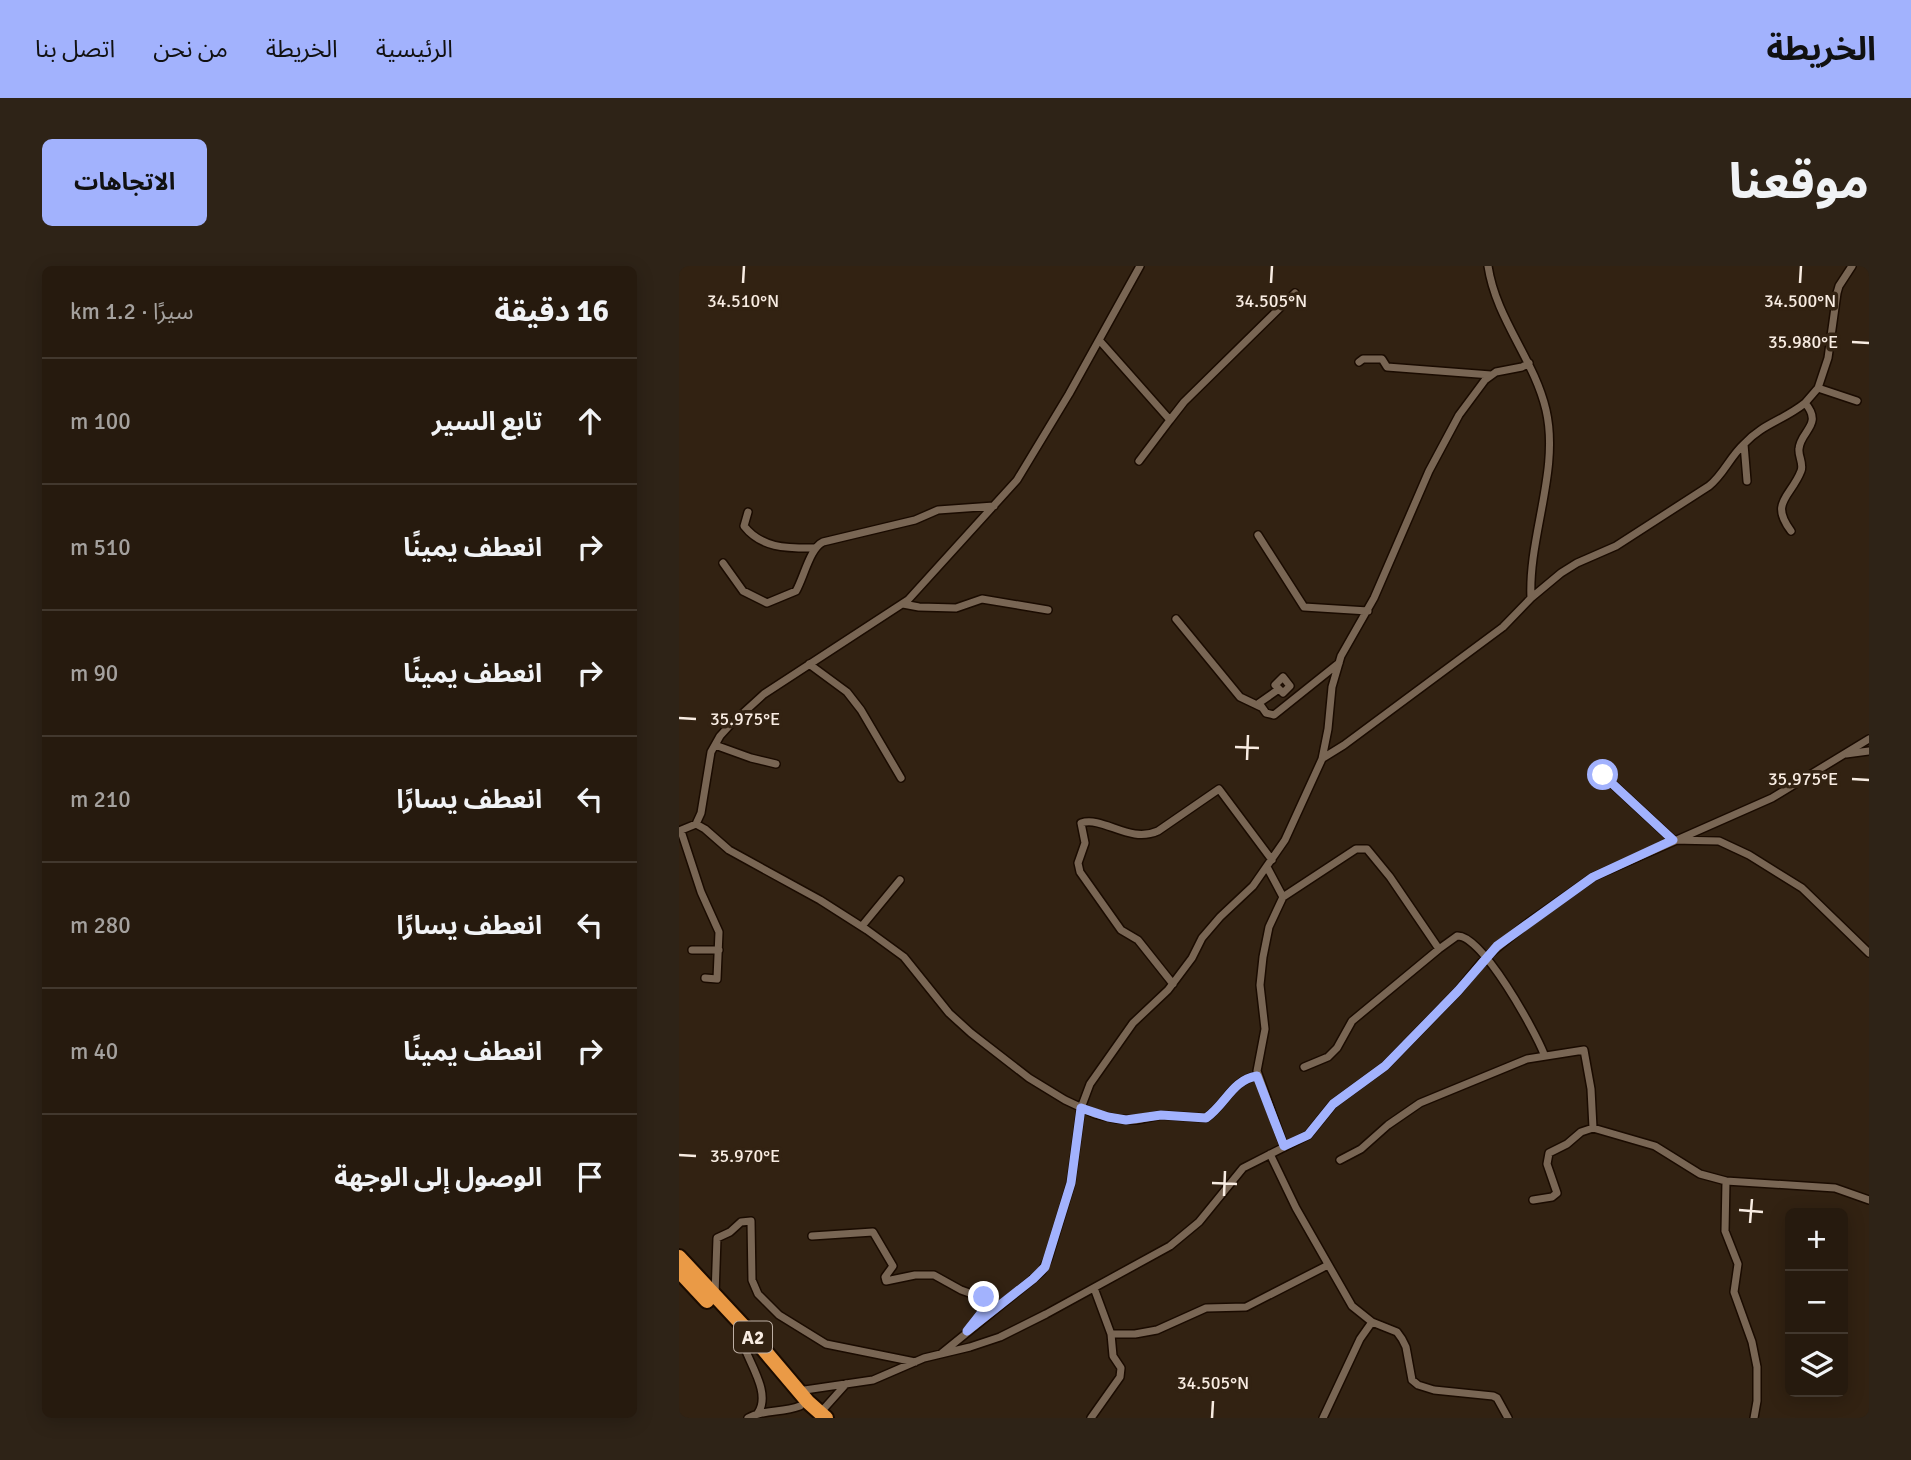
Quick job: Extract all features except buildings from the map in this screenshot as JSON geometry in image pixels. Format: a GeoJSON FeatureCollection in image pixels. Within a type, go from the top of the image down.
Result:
{"type":"FeatureCollection","features":[{"type":"Feature","properties":{"kind":"highway","name":"A2"},"geometry":{"type":"LineString","coordinates":[[679,1257],[819,1416]]}},
{"type":"Feature","properties":{"kind":"highway","name":"A2"},"geometry":{"type":"LineString","coordinates":[[679,1271],[800,1406],[819,1416]]}},
{"type":"Feature","properties":{"kind":"street"},"geometry":{"type":"LineString","coordinates":[[705,978],[717,979],[719,950],[716,922],[701,892],[680,831],[696,824],[701,813],[707,766],[715,745],[753,703],[903,604],[995,506],[1017,480],[1100,341],[1140,266]]}},
{"type":"Feature","properties":{"kind":"street"},"geometry":{"type":"LineString","coordinates":[[1488,266],[1501,312],[1529,363],[1546,410],[1549,454],[1531,598]]}},
{"type":"Feature","properties":{"kind":"street"},"geometry":{"type":"LineString","coordinates":[[1322,759],[1503,627],[1531,598],[1561,573],[1615,545],[1709,486],[1718,478],[1730,458],[1756,431],[1789,416],[1805,404],[1818,388],[1828,358],[1836,293],[1852,266]]}},
{"type":"Feature","properties":{"kind":"street"},"geometry":{"type":"LineString","coordinates":[[1139,461],[1184,402],[1295,293]]}},
{"type":"Feature","properties":{"kind":"street"},"geometry":{"type":"LineString","coordinates":[[1100,341],[1170,421]]}},
{"type":"Feature","properties":{"kind":"street"},"geometry":{"type":"LineString","coordinates":[[1359,362],[1363,359],[1382,359],[1387,367],[1491,375],[1529,363]]}},
{"type":"Feature","properties":{"kind":"street"},"geometry":{"type":"LineString","coordinates":[[942,1353],[1045,1267],[1071,1183],[1081,1108],[1090,1084],[1133,1023],[1173,984],[1192,958],[1202,938],[1253,886],[1270,863],[1297,815],[1322,759],[1332,687],[1339,663],[1368,611],[1401,532],[1441,448],[1459,415],[1491,375]]}},
{"type":"Feature","properties":{"kind":"street"},"geometry":{"type":"LineString","coordinates":[[1818,388],[1857,401]]}},
{"type":"Feature","properties":{"kind":"street"},"geometry":{"type":"LineString","coordinates":[[1791,531],[1784,522],[1781,507],[1801,472],[1799,445],[1810,428],[1812,419],[1805,404]]}},
{"type":"Feature","properties":{"kind":"street"},"geometry":{"type":"LineString","coordinates":[[1744,444],[1747,481]]}},
{"type":"Feature","properties":{"kind":"street"},"geometry":{"type":"LineString","coordinates":[[748,512],[744,526],[754,538],[782,548],[814,548],[823,542],[915,520],[938,509],[995,506]]}},
{"type":"Feature","properties":{"kind":"street"},"geometry":{"type":"LineString","coordinates":[[1258,535],[1304,607],[1368,611]]}},
{"type":"Feature","properties":{"kind":"street"},"geometry":{"type":"LineString","coordinates":[[723,563],[743,591],[767,603],[796,591],[814,548]]}},
{"type":"Feature","properties":{"kind":"street"},"geometry":{"type":"LineString","coordinates":[[903,604],[956,608],[982,599],[1048,610]]}},
{"type":"Feature","properties":{"kind":"street"},"geometry":{"type":"LineString","coordinates":[[1176,619],[1240,696],[1262,707]]}},
{"type":"Feature","properties":{"kind":"street"},"geometry":{"type":"LineString","coordinates":[[1279,688],[1259,704],[1266,713],[1274,715],[1339,663]]}},
{"type":"Feature","properties":{"kind":"street"},"geometry":{"type":"LineString","coordinates":[[809,664],[846,692],[861,710],[901,778]]}},
{"type":"Feature","properties":{"kind":"street"},"geometry":{"type":"LineString","coordinates":[[798,1391],[873,1380],[915,1362],[1000,1337],[1147,1260],[1183,1237],[1244,1168],[1308,1135],[1333,1104],[1385,1066],[1458,991],[1497,946],[1593,877],[1772,797],[1869,739]]}},
{"type":"Feature","properties":{"kind":"street"},"geometry":{"type":"LineString","coordinates":[[715,745],[776,764]]}},
{"type":"Feature","properties":{"kind":"street"},"geometry":{"type":"LineString","coordinates":[[1842,755],[1869,751]]}},
{"type":"Feature","properties":{"kind":"street"},"geometry":{"type":"LineString","coordinates":[[1603,775],[1673,840],[1719,841],[1749,855],[1802,888],[1869,953]]}},
{"type":"Feature","properties":{"kind":"street"},"geometry":{"type":"LineString","coordinates":[[1173,984],[1137,940],[1121,930],[1080,872],[1077,863],[1085,843],[1082,822],[1149,835],[1219,789],[1270,863],[1283,897]]}},
{"type":"Feature","properties":{"kind":"street"},"geometry":{"type":"LineString","coordinates":[[696,824],[729,850],[862,926],[904,957],[971,1034],[1029,1078],[1081,1108],[1126,1120],[1161,1115],[1206,1118],[1226,1101],[1232,1088],[1249,1077],[1257,1076]]}},
{"type":"Feature","properties":{"kind":"street"},"geometry":{"type":"LineString","coordinates":[[1284,1146],[1257,1076],[1265,1028],[1260,985],[1263,957],[1269,927],[1283,897],[1356,849],[1365,847],[1390,877],[1439,949]]}},
{"type":"Feature","properties":{"kind":"street"},"geometry":{"type":"LineString","coordinates":[[862,926],[900,880]]}},
{"type":"Feature","properties":{"kind":"street"},"geometry":{"type":"LineString","coordinates":[[1304,1067],[1328,1057],[1337,1048],[1352,1021],[1457,936],[1467,937],[1522,1008],[1544,1054]]}},
{"type":"Feature","properties":{"kind":"street"},"geometry":{"type":"LineString","coordinates":[[692,950],[719,950]]}},
{"type":"Feature","properties":{"kind":"street"},"geometry":{"type":"LineString","coordinates":[[1340,1160],[1361,1149],[1388,1125],[1420,1103],[1506,1066],[1544,1054],[1584,1050],[1591,1089],[1593,1128]]}},
{"type":"Feature","properties":{"kind":"street"},"geometry":{"type":"LineString","coordinates":[[1532,1200],[1552,1197],[1557,1193],[1547,1164],[1549,1153],[1593,1128],[1655,1146],[1700,1174],[1726,1181],[1835,1188],[1869,1200]]}},
{"type":"Feature","properties":{"kind":"street"},"geometry":{"type":"LineString","coordinates":[[1270,1154],[1296,1208],[1352,1306],[1372,1322],[1397,1332],[1406,1347],[1412,1380],[1434,1390],[1493,1396],[1497,1398],[1508,1418]]}},
{"type":"Feature","properties":{"kind":"street"},"geometry":{"type":"LineString","coordinates":[[1726,1181],[1725,1231],[1738,1264],[1734,1292],[1752,1342],[1757,1367],[1758,1394],[1754,1418]]}},
{"type":"Feature","properties":{"kind":"street"},"geometry":{"type":"LineString","coordinates":[[715,1295],[717,1238],[730,1232],[741,1222],[751,1221],[752,1280],[758,1294],[779,1315],[826,1344],[915,1362]]}},
{"type":"Feature","properties":{"kind":"street"},"geometry":{"type":"LineString","coordinates":[[812,1236],[873,1233],[893,1266],[885,1277],[886,1280],[934,1275],[961,1290],[984,1297],[985,1308],[967,1331]]}},
{"type":"Feature","properties":{"kind":"street"},"geometry":{"type":"LineString","coordinates":[[1111,1334],[1157,1330],[1206,1308],[1246,1307],[1328,1265]]}},
{"type":"Feature","properties":{"kind":"street"},"geometry":{"type":"LineString","coordinates":[[1091,1418],[1119,1377],[1121,1368],[1113,1356],[1111,1334],[1094,1288]]}},
{"type":"Feature","properties":{"kind":"street"},"geometry":{"type":"LineString","coordinates":[[1323,1418],[1360,1339],[1372,1322]]}},
{"type":"Feature","properties":{"kind":"street"},"geometry":{"type":"LineString","coordinates":[[742,1340],[764,1400],[758,1413]]}},
{"type":"Feature","properties":{"kind":"street"},"geometry":{"type":"LineString","coordinates":[[819,1416],[846,1384]]}},
{"type":"Feature","properties":{"kind":"street"},"geometry":{"type":"LineString","coordinates":[[748,1418],[758,1413],[780,1412],[800,1406]]}},
{"type":"Feature","properties":{"kind":"route"},"geometry":{"type":"LineString","coordinates":[[984,1297],[985,1308],[967,1331],[1045,1267],[1071,1183],[1077,1154],[1081,1108],[1095,1114],[1126,1120],[1161,1115],[1206,1118],[1226,1101],[1232,1088],[1249,1077],[1257,1076],[1284,1146],[1296,1141],[1317,1127],[1333,1104],[1385,1066],[1458,991],[1497,946],[1593,877],[1673,840],[1603,775]]}}]}
